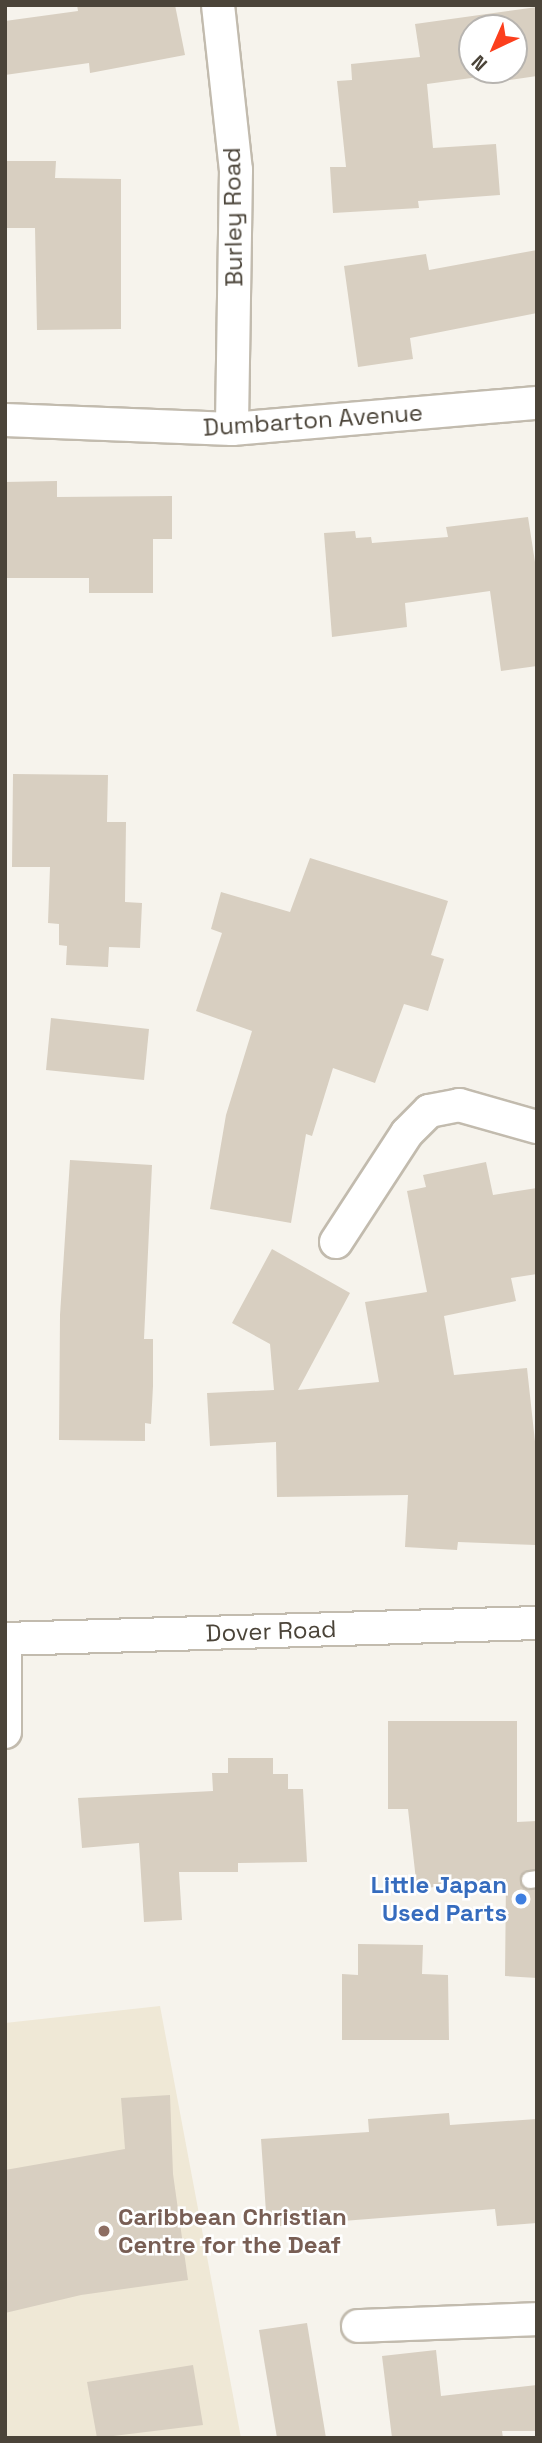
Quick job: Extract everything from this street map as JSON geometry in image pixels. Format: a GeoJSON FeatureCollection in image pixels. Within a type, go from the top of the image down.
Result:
{"type":"FeatureCollection","features":[{"type":"Feature","properties":{"kind":"street","name":"Burley Road"},"geometry":{"type":"LineString","coordinates":[[218,5],[236,170],[232,429]]}},
{"type":"Feature","properties":{"kind":"street","name":"Dumbarton Avenue"},"geometry":{"type":"LineString","coordinates":[[5,421],[232,429],[537,404]]}},
{"type":"Feature","properties":{"kind":"street"},"geometry":{"type":"LineString","coordinates":[[336,1242],[407,1133],[429,1111],[459,1105],[537,1127]]}},
{"type":"Feature","properties":{"kind":"street","name":"Dover Road"},"geometry":{"type":"LineString","coordinates":[[5,1639],[537,1623]]}},
{"type":"Feature","properties":{"kind":"street"},"geometry":{"type":"LineString","coordinates":[[5,1654],[5,1732]]}},
{"type":"Feature","properties":{"kind":"street"},"geometry":{"type":"LineString","coordinates":[[358,2326],[537,2319]]}},
{"type":"Feature","properties":{"kind":"shaded area","name":"Caribbean Christian Centre for the Deaf"},"geometry":{"type":"Polygon","coordinates":[[[160,2006],[241,2438],[5,2438],[5,2023],[160,2006]]]}},
{"type":"Feature","properties":{"kind":"building"},"geometry":{"type":"Polygon","coordinates":[[[77,5],[175,5],[185,55],[90,73],[89,63],[5,75],[5,21],[78,11],[77,5]]]}},
{"type":"Feature","properties":{"kind":"building"},"geometry":{"type":"Polygon","coordinates":[[[537,7],[537,76],[528,77],[528,14],[487,14],[537,7]]]}},
{"type":"Feature","properties":{"kind":"building"},"geometry":{"type":"Polygon","coordinates":[[[458,18],[458,80],[427,84],[433,148],[496,144],[500,195],[418,201],[419,208],[333,213],[330,167],[346,167],[337,81],[352,80],[351,64],[420,57],[415,24],[458,18]]]}},
{"type":"Feature","properties":{"kind":"building"},"geometry":{"type":"Polygon","coordinates":[[[5,161],[56,161],[55,178],[121,179],[121,329],[37,330],[35,228],[5,228],[5,161]]]}},
{"type":"Feature","properties":{"kind":"building"},"geometry":{"type":"Polygon","coordinates":[[[537,250],[537,313],[410,338],[413,359],[358,367],[344,266],[426,254],[429,270],[537,250]]]}},
{"type":"Feature","properties":{"kind":"building"},"geometry":{"type":"Polygon","coordinates":[[[57,481],[57,497],[172,496],[172,539],[153,539],[153,593],[89,593],[89,578],[5,578],[5,482],[57,481]]]}},
{"type":"Feature","properties":{"kind":"building"},"geometry":{"type":"Polygon","coordinates":[[[528,517],[537,575],[537,666],[501,671],[490,591],[405,603],[407,627],[332,637],[324,533],[355,531],[356,538],[371,537],[372,543],[448,537],[446,527],[528,517]]]}},
{"type":"Feature","properties":{"kind":"building"},"geometry":{"type":"Polygon","coordinates":[[[13,774],[108,775],[107,822],[126,822],[125,902],[142,903],[140,948],[109,947],[108,967],[66,965],[67,946],[59,945],[59,924],[48,923],[50,867],[12,867],[13,774]]]}},
{"type":"Feature","properties":{"kind":"building"},"geometry":{"type":"Polygon","coordinates":[[[310,858],[448,901],[431,955],[444,959],[428,1011],[404,1004],[375,1083],[333,1068],[312,1136],[306,1134],[291,1223],[210,1209],[226,1115],[252,1031],[196,1011],[222,933],[211,929],[221,892],[290,912],[310,858]]]}},
{"type":"Feature","properties":{"kind":"building"},"geometry":{"type":"Polygon","coordinates":[[[51,1018],[149,1029],[144,1080],[46,1070],[51,1018]]]}},
{"type":"Feature","properties":{"kind":"building"},"geometry":{"type":"Polygon","coordinates":[[[70,1160],[152,1165],[144,1339],[153,1339],[153,1386],[151,1424],[145,1423],[145,1441],[59,1440],[60,1315],[70,1160]]]}},
{"type":"Feature","properties":{"kind":"building"},"geometry":{"type":"Polygon","coordinates":[[[486,1162],[493,1195],[537,1188],[537,1274],[511,1278],[516,1301],[444,1316],[454,1375],[527,1368],[537,1460],[536,1545],[458,1542],[457,1550],[405,1547],[408,1495],[277,1497],[276,1442],[210,1446],[207,1393],[274,1390],[270,1344],[232,1323],[272,1249],[350,1293],[298,1390],[379,1382],[365,1302],[427,1292],[407,1191],[426,1187],[423,1175],[486,1162]]]}},
{"type":"Feature","properties":{"kind":"building"},"geometry":{"type":"Polygon","coordinates":[[[388,1721],[517,1721],[517,1822],[537,1821],[537,1869],[524,1871],[520,1881],[525,1889],[537,1890],[537,1978],[505,1976],[506,1879],[417,1889],[408,1809],[388,1809],[388,1721]]]}},
{"type":"Feature","properties":{"kind":"building"},"geometry":{"type":"Polygon","coordinates":[[[228,1758],[273,1758],[273,1774],[288,1774],[288,1789],[303,1789],[307,1862],[238,1863],[238,1872],[179,1872],[182,1920],[144,1922],[139,1843],[82,1848],[78,1798],[213,1791],[212,1773],[228,1773],[228,1758]]]}},
{"type":"Feature","properties":{"kind":"building"},"geometry":{"type":"Polygon","coordinates":[[[358,1944],[423,1945],[422,1974],[448,1975],[449,2040],[342,2040],[342,1974],[358,1975],[358,1944]]]}},
{"type":"Feature","properties":{"kind":"building"},"geometry":{"type":"Polygon","coordinates":[[[170,2095],[173,2174],[188,2280],[81,2295],[5,2313],[5,2170],[125,2149],[121,2098],[170,2095]]]}},
{"type":"Feature","properties":{"kind":"building"},"geometry":{"type":"Polygon","coordinates":[[[449,2113],[450,2125],[537,2119],[537,2223],[497,2226],[495,2209],[267,2227],[261,2139],[369,2132],[368,2119],[449,2113]]]}},
{"type":"Feature","properties":{"kind":"building"},"geometry":{"type":"Polygon","coordinates":[[[307,2323],[326,2438],[277,2438],[259,2330],[307,2323]]]}},
{"type":"Feature","properties":{"kind":"building"},"geometry":{"type":"Polygon","coordinates":[[[436,2350],[441,2396],[537,2385],[537,2431],[502,2431],[503,2438],[392,2438],[382,2356],[436,2350]]]}},
{"type":"Feature","properties":{"kind":"building"},"geometry":{"type":"Polygon","coordinates":[[[193,2365],[203,2425],[97,2438],[87,2382],[193,2365]]]}},
{"type":"Feature","properties":{"kind":"place","name":"Little Japan Used Parts"},"geometry":{"type":"Point","coordinates":[521,1899]}},
{"type":"Feature","properties":{"kind":"place","name":"Caribbean Christian Centre for the Deaf"},"geometry":{"type":"Point","coordinates":[104,2231]}}]}
